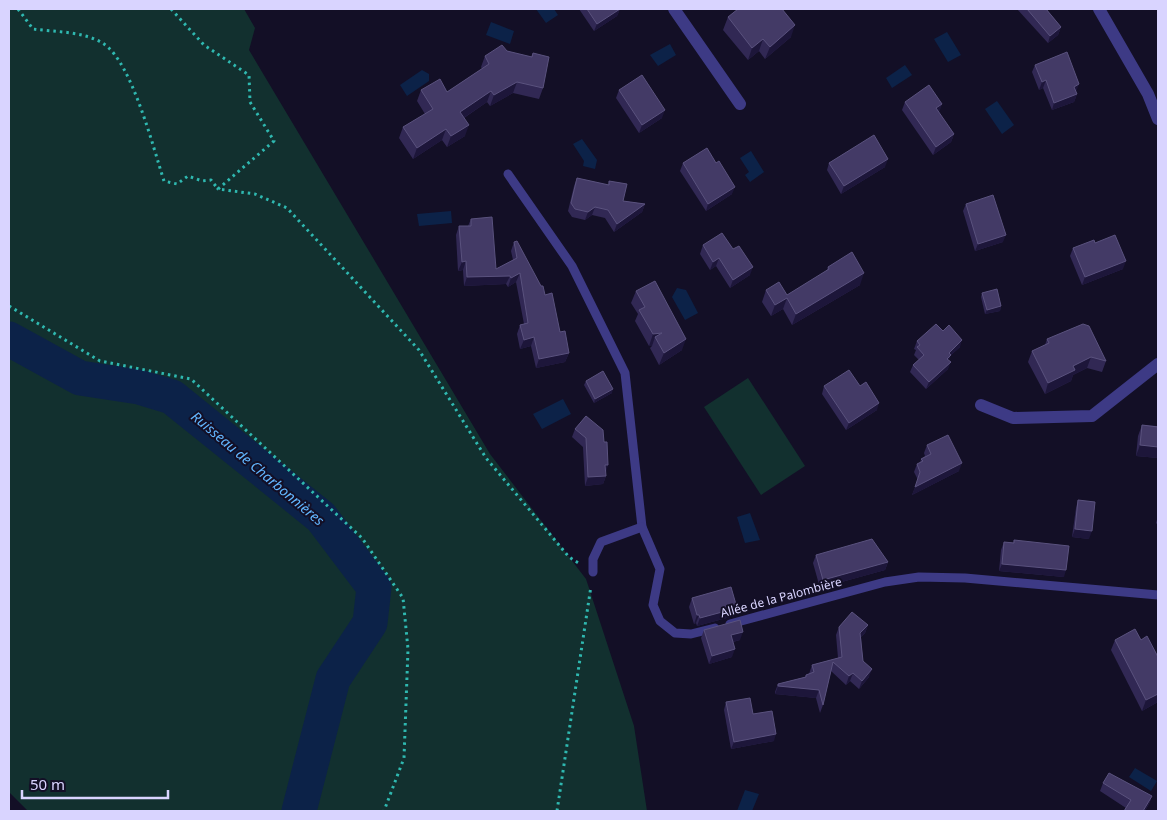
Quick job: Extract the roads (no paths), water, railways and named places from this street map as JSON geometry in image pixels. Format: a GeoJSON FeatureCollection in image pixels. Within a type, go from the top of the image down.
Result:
{"type":"FeatureCollection","features":[{"type":"Feature","properties":{"kind":"street"},"geometry":{"type":"LineString","coordinates":[[674,9],[740,104]]}},
{"type":"Feature","properties":{"kind":"street"},"geometry":{"type":"LineString","coordinates":[[1099,9],[1148,94],[1158,119]]}},
{"type":"Feature","properties":{"kind":"street"},"geometry":{"type":"LineString","coordinates":[[981,406],[1013,418],[1092,416],[1158,364]]}},
{"type":"Feature","properties":{"kind":"lane","name":"Allée de la Palombière"},"geometry":{"type":"LineString","coordinates":[[508,174],[572,266],[625,373],[642,527],[660,569],[654,604],[660,621],[675,633],[691,634],[885,582],[919,577],[965,578],[1158,594]]}},
{"type":"Feature","properties":{"kind":"lane"},"geometry":{"type":"LineString","coordinates":[[593,572],[593,559],[601,542],[642,527]]}},
{"type":"Feature","properties":{"kind":"water"},"geometry":{"type":"Polygon","coordinates":[[[536,9],[554,9],[558,15],[546,23],[536,9]]]}},
{"type":"Feature","properties":{"kind":"water"},"geometry":{"type":"Polygon","coordinates":[[[491,22],[514,31],[510,44],[486,35],[491,22]]]}},
{"type":"Feature","properties":{"kind":"water"},"geometry":{"type":"Polygon","coordinates":[[[947,32],[961,55],[948,62],[934,39],[947,32]]]}},
{"type":"Feature","properties":{"kind":"water"},"geometry":{"type":"Polygon","coordinates":[[[670,44],[676,55],[658,66],[650,55],[670,44]]]}},
{"type":"Feature","properties":{"kind":"water"},"geometry":{"type":"Polygon","coordinates":[[[905,65],[912,75],[892,88],[886,78],[905,65]]]}},
{"type":"Feature","properties":{"kind":"water"},"geometry":{"type":"Polygon","coordinates":[[[422,70],[429,74],[429,81],[407,96],[400,85],[422,70]]]}},
{"type":"Feature","properties":{"kind":"water"},"geometry":{"type":"Polygon","coordinates":[[[997,101],[1014,125],[1002,134],[985,109],[997,101]]]}},
{"type":"Feature","properties":{"kind":"water"},"geometry":{"type":"Polygon","coordinates":[[[582,139],[597,160],[595,169],[583,166],[584,161],[573,144],[582,139]]]}},
{"type":"Feature","properties":{"kind":"water"},"geometry":{"type":"Polygon","coordinates":[[[751,151],[764,172],[750,182],[745,175],[749,172],[740,158],[751,151]]]}},
{"type":"Feature","properties":{"kind":"water"},"geometry":{"type":"Polygon","coordinates":[[[451,211],[452,223],[419,226],[417,214],[451,211]]]}},
{"type":"Feature","properties":{"kind":"water"},"geometry":{"type":"Polygon","coordinates":[[[677,288],[686,290],[698,313],[685,320],[672,297],[677,288]]]}},
{"type":"Feature","properties":{"kind":"water"},"geometry":{"type":"Polygon","coordinates":[[[563,399],[571,414],[542,429],[533,414],[563,399]]]}},
{"type":"Feature","properties":{"kind":"water"},"geometry":{"type":"Polygon","coordinates":[[[750,513],[760,540],[745,543],[737,517],[750,513]]]}},
{"type":"Feature","properties":{"kind":"water"},"geometry":{"type":"Polygon","coordinates":[[[1135,768],[1157,781],[1151,791],[1129,777],[1135,768]]]}},
{"type":"Feature","properties":{"kind":"water"},"geometry":{"type":"Polygon","coordinates":[[[745,790],[759,794],[752,811],[737,811],[745,790]]]}},
{"type":"Feature","properties":{"kind":"waterway","name":"Ruisseau de Charbonnières"},"geometry":{"type":"LineString","coordinates":[[9,339],[80,378],[139,387],[172,397],[321,517],[374,587],[370,623],[333,679],[299,811]]}}]}
